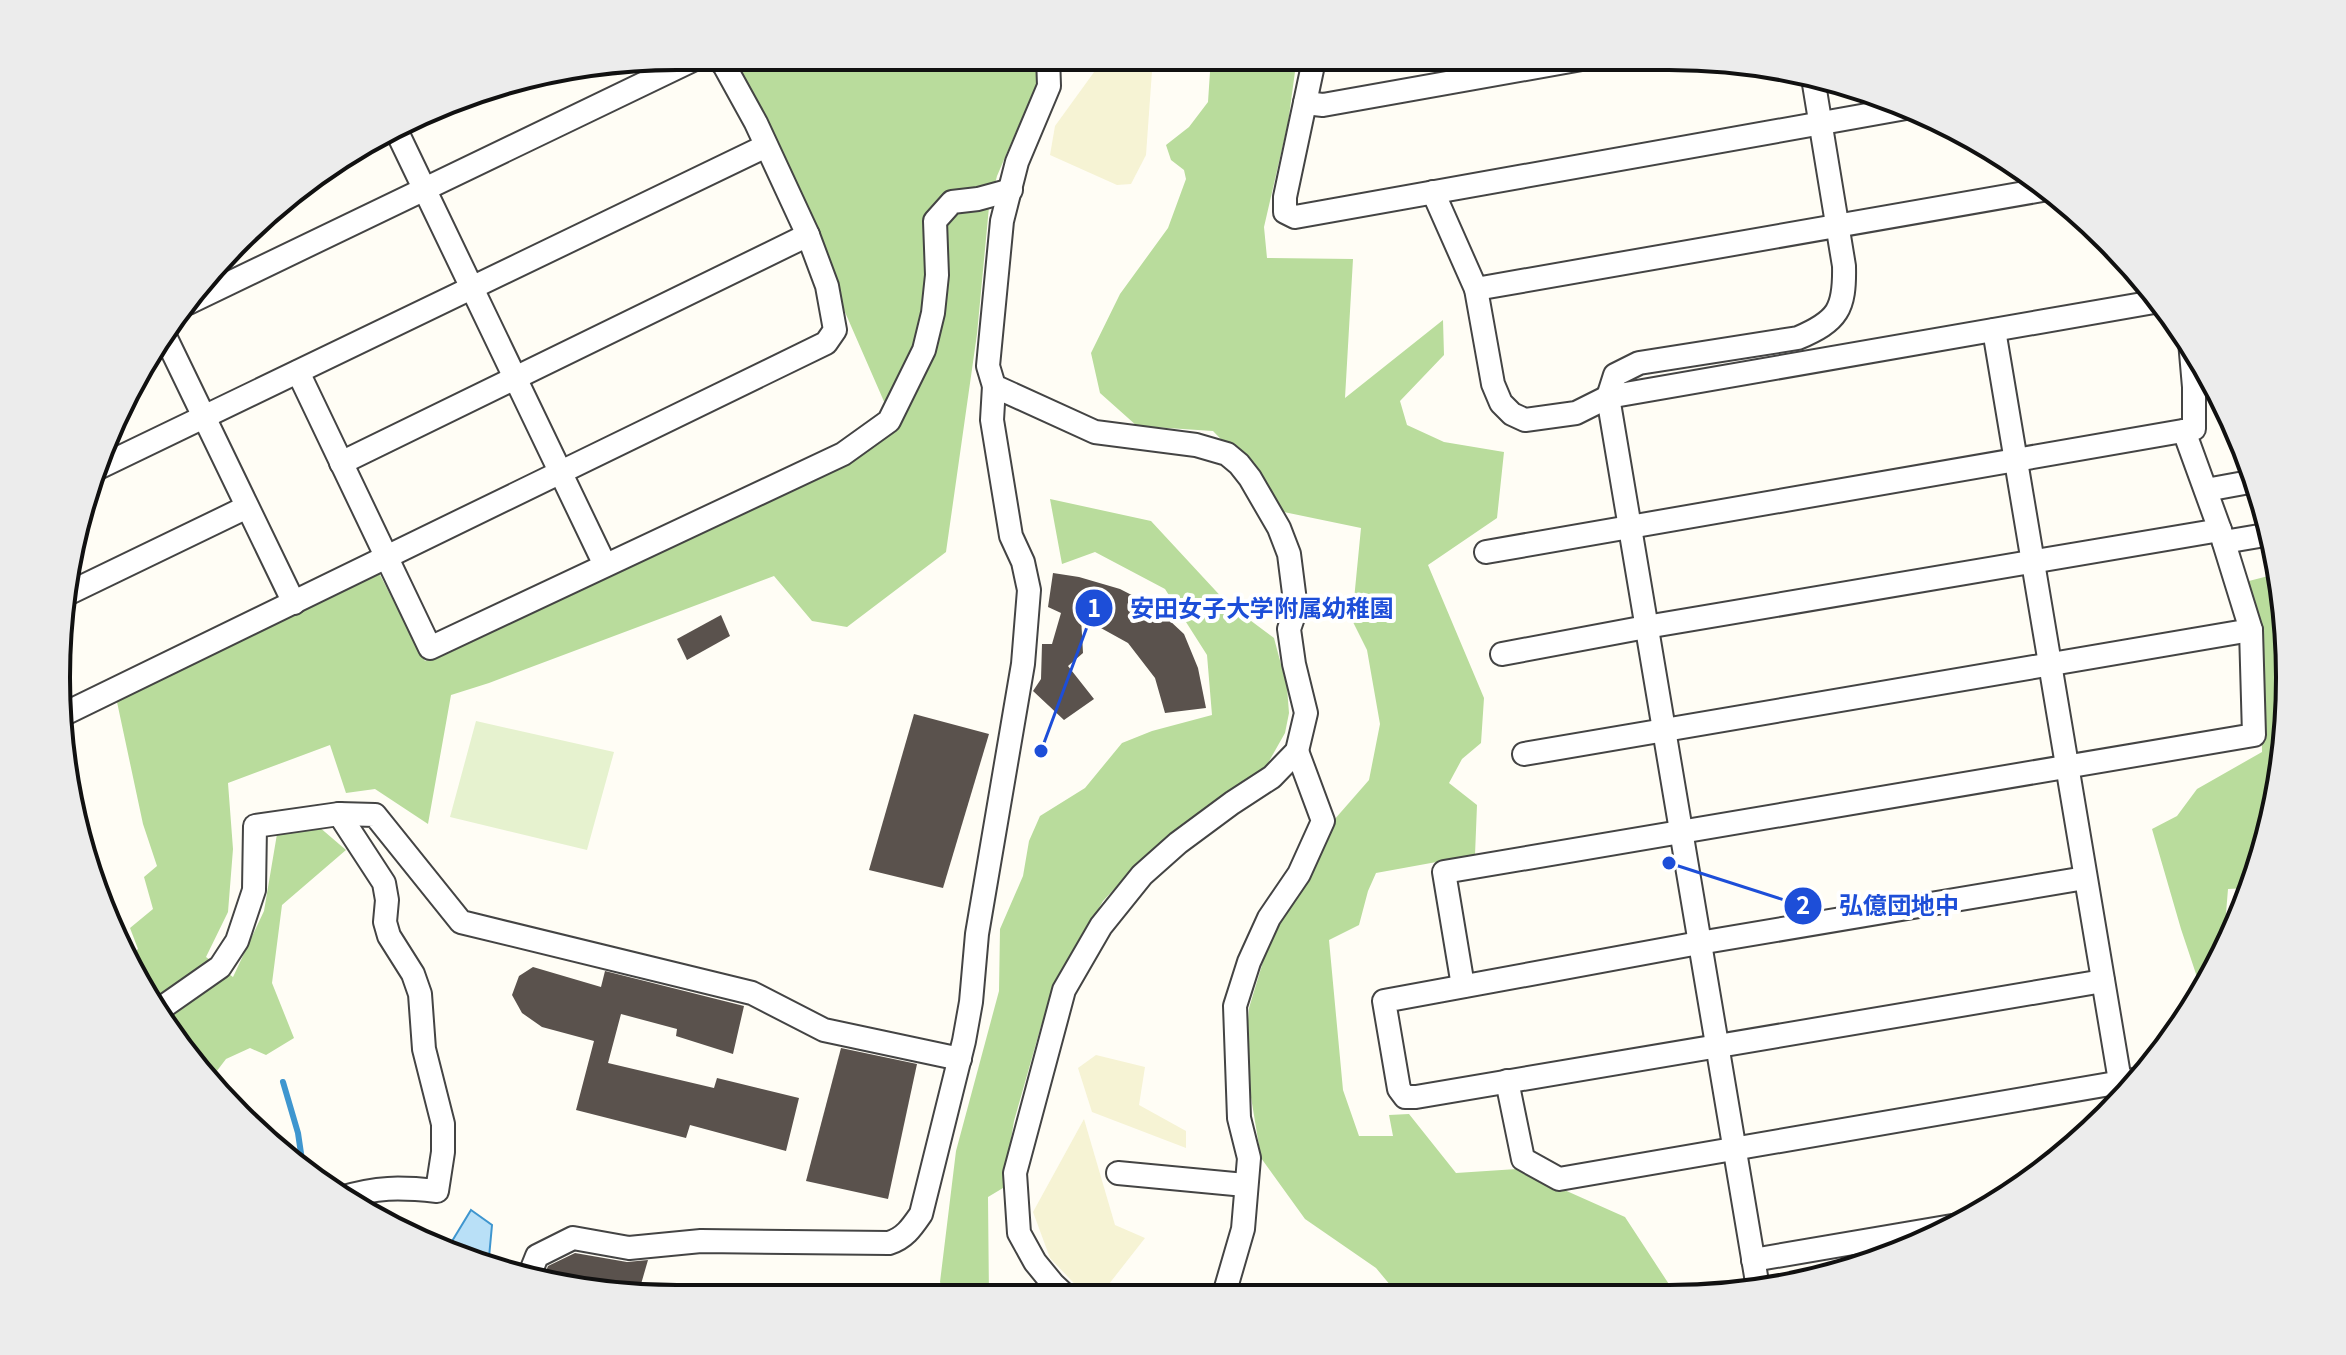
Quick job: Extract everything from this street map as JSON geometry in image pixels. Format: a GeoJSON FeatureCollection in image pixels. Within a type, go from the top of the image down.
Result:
{"type":"FeatureCollection","features":[{"type":"Feature","properties":{"kind":"street"},"geometry":{"type":"LineString","coordinates":[[208,293],[671,70]]}},
{"type":"Feature","properties":{"kind":"street"},"geometry":{"type":"LineString","coordinates":[[71,711],[826,343],[835,330],[827,286],[808,235],[727,70]]}},
{"type":"Feature","properties":{"kind":"street"},"geometry":{"type":"LineString","coordinates":[[533,1267],[537,1256],[573,1238],[629,1248],[701,1241],[889,1243],[910,1231],[921,1214],[971,1002],[977,934],[1023,664],[1029,590],[1023,562],[1011,536],[992,420],[994,386],[988,366],[1002,221],[1017,162],[1049,86],[1048,70]]}},
{"type":"Feature","properties":{"kind":"street"},"geometry":{"type":"LineString","coordinates":[[1312,70],[1285,197],[1285,212],[1295,217],[1888,111]]}},
{"type":"Feature","properties":{"kind":"street"},"geometry":{"type":"LineString","coordinates":[[1305,103],[1323,105],[1520,70]]}},
{"type":"Feature","properties":{"kind":"street"},"geometry":{"type":"LineString","coordinates":[[1756,1279],[1608,397],[1615,375],[1639,363],[1798,338],[1820,328],[1836,313],[1845,293],[1844,266],[1815,88]]}},
{"type":"Feature","properties":{"kind":"street"},"geometry":{"type":"LineString","coordinates":[[400,138],[605,565]]}},
{"type":"Feature","properties":{"kind":"street"},"geometry":{"type":"LineString","coordinates":[[109,462],[766,146]]}},
{"type":"Feature","properties":{"kind":"street"},"geometry":{"type":"LineString","coordinates":[[298,372],[430,648],[843,454],[889,421],[920,359],[933,313],[937,275],[935,221],[952,202],[1011,190]]}},
{"type":"Feature","properties":{"kind":"street"},"geometry":{"type":"LineString","coordinates":[[1433,192],[1476,289],[1493,384],[1501,403],[1512,414],[1525,420],[1576,413],[1608,397],[2146,303]]}},
{"type":"Feature","properties":{"kind":"street"},"geometry":{"type":"LineString","coordinates":[[1476,289],[2032,192]]}},
{"type":"Feature","properties":{"kind":"street"},"geometry":{"type":"LineString","coordinates":[[341,463],[808,235]]}},
{"type":"Feature","properties":{"kind":"street"},"geometry":{"type":"LineString","coordinates":[[1994,330],[2103,981],[2125,1078]]}},
{"type":"Feature","properties":{"kind":"street"},"geometry":{"type":"LineString","coordinates":[[169,345],[294,603]]}},
{"type":"Feature","properties":{"kind":"street"},"geometry":{"type":"LineString","coordinates":[[1486,552],[2194,429],[2193,370]]}},
{"type":"Feature","properties":{"kind":"street"},"geometry":{"type":"LineString","coordinates":[[994,386],[1095,432],[1196,445],[1227,454],[1239,464],[1279,528],[1289,554],[1296,609],[1289,629],[1306,713],[1297,751],[1272,777],[1178,843],[1142,875],[1101,926],[1064,990],[1015,1173],[1019,1233],[1035,1262],[1054,1285]]}},
{"type":"Feature","properties":{"kind":"street"},"geometry":{"type":"LineString","coordinates":[[1463,986],[1444,872],[2254,735],[2251,630],[2222,536],[2184,431]]}},
{"type":"Feature","properties":{"kind":"street"},"geometry":{"type":"LineString","coordinates":[[2206,490],[2244,483]]}},
{"type":"Feature","properties":{"kind":"street"},"geometry":{"type":"LineString","coordinates":[[77,589],[247,507]]}},
{"type":"Feature","properties":{"kind":"street"},"geometry":{"type":"LineString","coordinates":[[1502,654],[2032,562],[2222,536],[2258,535]]}},
{"type":"Feature","properties":{"kind":"street"},"geometry":{"type":"LineString","coordinates":[[1524,754],[2251,630]]}},
{"type":"Feature","properties":{"kind":"street"},"geometry":{"type":"LineString","coordinates":[[1227,1285],[1243,1229],[1249,1158],[1239,1118],[1235,1006],[1249,962],[1269,918],[1299,874],[1323,821],[1297,751]]}},
{"type":"Feature","properties":{"kind":"street"},"geometry":{"type":"LineString","coordinates":[[166,1005],[220,967],[237,941],[254,890],[255,826],[339,814],[375,815],[461,922],[752,993],[824,1030],[960,1059]]}},
{"type":"Feature","properties":{"kind":"street"},"geometry":{"type":"LineString","coordinates":[[339,814],[384,883],[387,900],[385,922],[389,936],[413,974],[420,994],[424,1049],[443,1124],[443,1152],[437,1191],[377,1188],[357,1193]]}},
{"type":"Feature","properties":{"kind":"street"},"geometry":{"type":"LineString","coordinates":[[2085,878],[1699,943],[1384,1001],[1399,1089],[1405,1097],[1416,1097],[2103,981]]}},
{"type":"Feature","properties":{"kind":"street"},"geometry":{"type":"LineString","coordinates":[[1507,1081],[1523,1159],[1559,1179],[1734,1148],[2115,1089]]}},
{"type":"Feature","properties":{"kind":"street"},"geometry":{"type":"LineString","coordinates":[[1118,1173],[1245,1185]]}},
{"type":"Feature","properties":{"kind":"street"},"geometry":{"type":"LineString","coordinates":[[1753,1260],[1915,1232]]}},
{"type":"Feature","properties":{"kind":"shaded area"},"geometry":{"type":"Polygon","coordinates":[[[1096,70],[1152,70],[1146,155],[1131,184],[1117,185],[1050,155],[1055,126],[1096,70]]]}},
{"type":"Feature","properties":{"kind":"shaded area"},"geometry":{"type":"Polygon","coordinates":[[[1096,1055],[1145,1067],[1139,1105],[1186,1131],[1186,1148],[1092,1112],[1078,1068],[1096,1055]]]}},
{"type":"Feature","properties":{"kind":"shaded area"},"geometry":{"type":"Polygon","coordinates":[[[1084,1119],[1115,1225],[1145,1238],[1108,1285],[1076,1285],[1050,1258],[1033,1212],[1084,1119]]]}},
{"type":"Feature","properties":{"kind":"green space"},"geometry":{"type":"Polygon","coordinates":[[[739,70],[1039,70],[1039,78],[997,176],[989,207],[977,334],[946,552],[847,627],[812,621],[774,576],[451,695],[428,824],[375,789],[346,793],[330,745],[228,783],[233,849],[228,912],[206,957],[233,977],[264,911],[277,834],[318,826],[346,850],[282,905],[272,983],[294,1038],[266,1055],[250,1048],[226,1059],[216,1072],[172,1015],[136,951],[138,949],[130,928],[153,909],[144,877],[157,866],[143,824],[117,702],[379,573],[425,661],[896,429],[739,70]]]}},
{"type":"Feature","properties":{"kind":"green space"},"geometry":{"type":"Polygon","coordinates":[[[1210,70],[1295,70],[1288,123],[1264,227],[1267,258],[1353,259],[1345,398],[1443,320],[1444,355],[1400,401],[1407,425],[1444,442],[1504,452],[1497,518],[1428,565],[1484,698],[1481,743],[1462,759],[1449,783],[1477,805],[1475,855],[1376,873],[1359,925],[1329,940],[1343,1090],[1359,1136],[1393,1136],[1389,1115],[1409,1114],[1456,1173],[1517,1169],[1625,1217],[1669,1285],[1390,1285],[1376,1268],[1305,1219],[1261,1158],[1249,1085],[1249,1008],[1275,922],[1334,820],[1369,780],[1380,724],[1367,650],[1352,620],[1361,528],[1279,511],[1250,469],[1213,431],[1137,426],[1100,393],[1091,353],[1120,294],[1168,228],[1186,179],[1184,170],[1171,160],[1166,145],[1189,127],[1208,102],[1210,70]]]}},
{"type":"Feature","properties":{"kind":"green space"},"geometry":{"type":"Polygon","coordinates":[[[1050,499],[1151,521],[1227,603],[1274,638],[1287,687],[1289,713],[1285,733],[1263,772],[1227,794],[1148,853],[1103,901],[1056,983],[1014,1121],[1003,1188],[988,1197],[989,1285],[941,1285],[956,1151],[999,991],[1000,929],[1023,876],[1029,841],[1040,816],[1085,788],[1122,743],[1152,731],[1212,715],[1207,655],[1165,589],[1095,552],[1062,564],[1050,499]]]}},
{"type":"Feature","properties":{"kind":"green space"},"geometry":{"type":"Polygon","coordinates":[[[2267,576],[2271,598],[2276,678],[2271,757],[2244,873],[2238,889],[2228,889],[2226,920],[2197,977],[2152,829],[2177,816],[2197,789],[2262,752],[2261,687],[2245,582],[2267,576]]]}},
{"type":"Feature","properties":{"kind":"green space"},"geometry":{"type":"Polygon","coordinates":[[[476,721],[614,752],[587,850],[450,817],[476,721]]]}},
{"type":"Feature","properties":{"kind":"water"},"geometry":{"type":"Polygon","coordinates":[[[471,1210],[492,1225],[489,1255],[452,1242],[471,1210]]]}},
{"type":"Feature","properties":{"kind":"building"},"geometry":{"type":"Polygon","coordinates":[[[1053,573],[1120,589],[1155,607],[1184,634],[1198,668],[1206,708],[1165,713],[1155,678],[1128,643],[1081,617],[1083,653],[1068,666],[1094,699],[1064,720],[1033,691],[1041,679],[1042,644],[1052,644],[1061,613],[1048,607],[1053,573]]]}},
{"type":"Feature","properties":{"kind":"building"},"geometry":{"type":"Polygon","coordinates":[[[721,615],[730,636],[687,660],[677,639],[721,615]]]}},
{"type":"Feature","properties":{"kind":"building"},"geometry":{"type":"Polygon","coordinates":[[[914,714],[989,734],[943,888],[869,870],[914,714]]]}},
{"type":"Feature","properties":{"kind":"building"},"geometry":{"type":"Polygon","coordinates":[[[533,967],[601,987],[605,971],[744,1006],[733,1054],[676,1036],[677,1029],[621,1014],[608,1063],[714,1088],[717,1078],[799,1098],[786,1151],[690,1125],[686,1138],[576,1110],[594,1041],[542,1027],[522,1013],[512,995],[519,976],[533,967]]]}},
{"type":"Feature","properties":{"kind":"building"},"geometry":{"type":"Polygon","coordinates":[[[841,1048],[917,1064],[888,1199],[806,1181],[841,1048]]]}},
{"type":"Feature","properties":{"kind":"building"},"geometry":{"type":"Polygon","coordinates":[[[575,1253],[627,1262],[648,1260],[641,1284],[559,1273],[546,1270],[548,1266],[575,1253]]]}},
{"type":"Feature","properties":{"kind":"waterway"},"geometry":{"type":"LineString","coordinates":[[283,1082],[301,1153]]}},
{"type":"Feature","properties":{"kind":"place","name":"安田女子大学附属幼稚園"},"geometry":{"type":"Point","coordinates":[1041,751]}},
{"type":"Feature","properties":{"kind":"place","name":"弘億団地中"},"geometry":{"type":"Point","coordinates":[1669,863]}}]}
